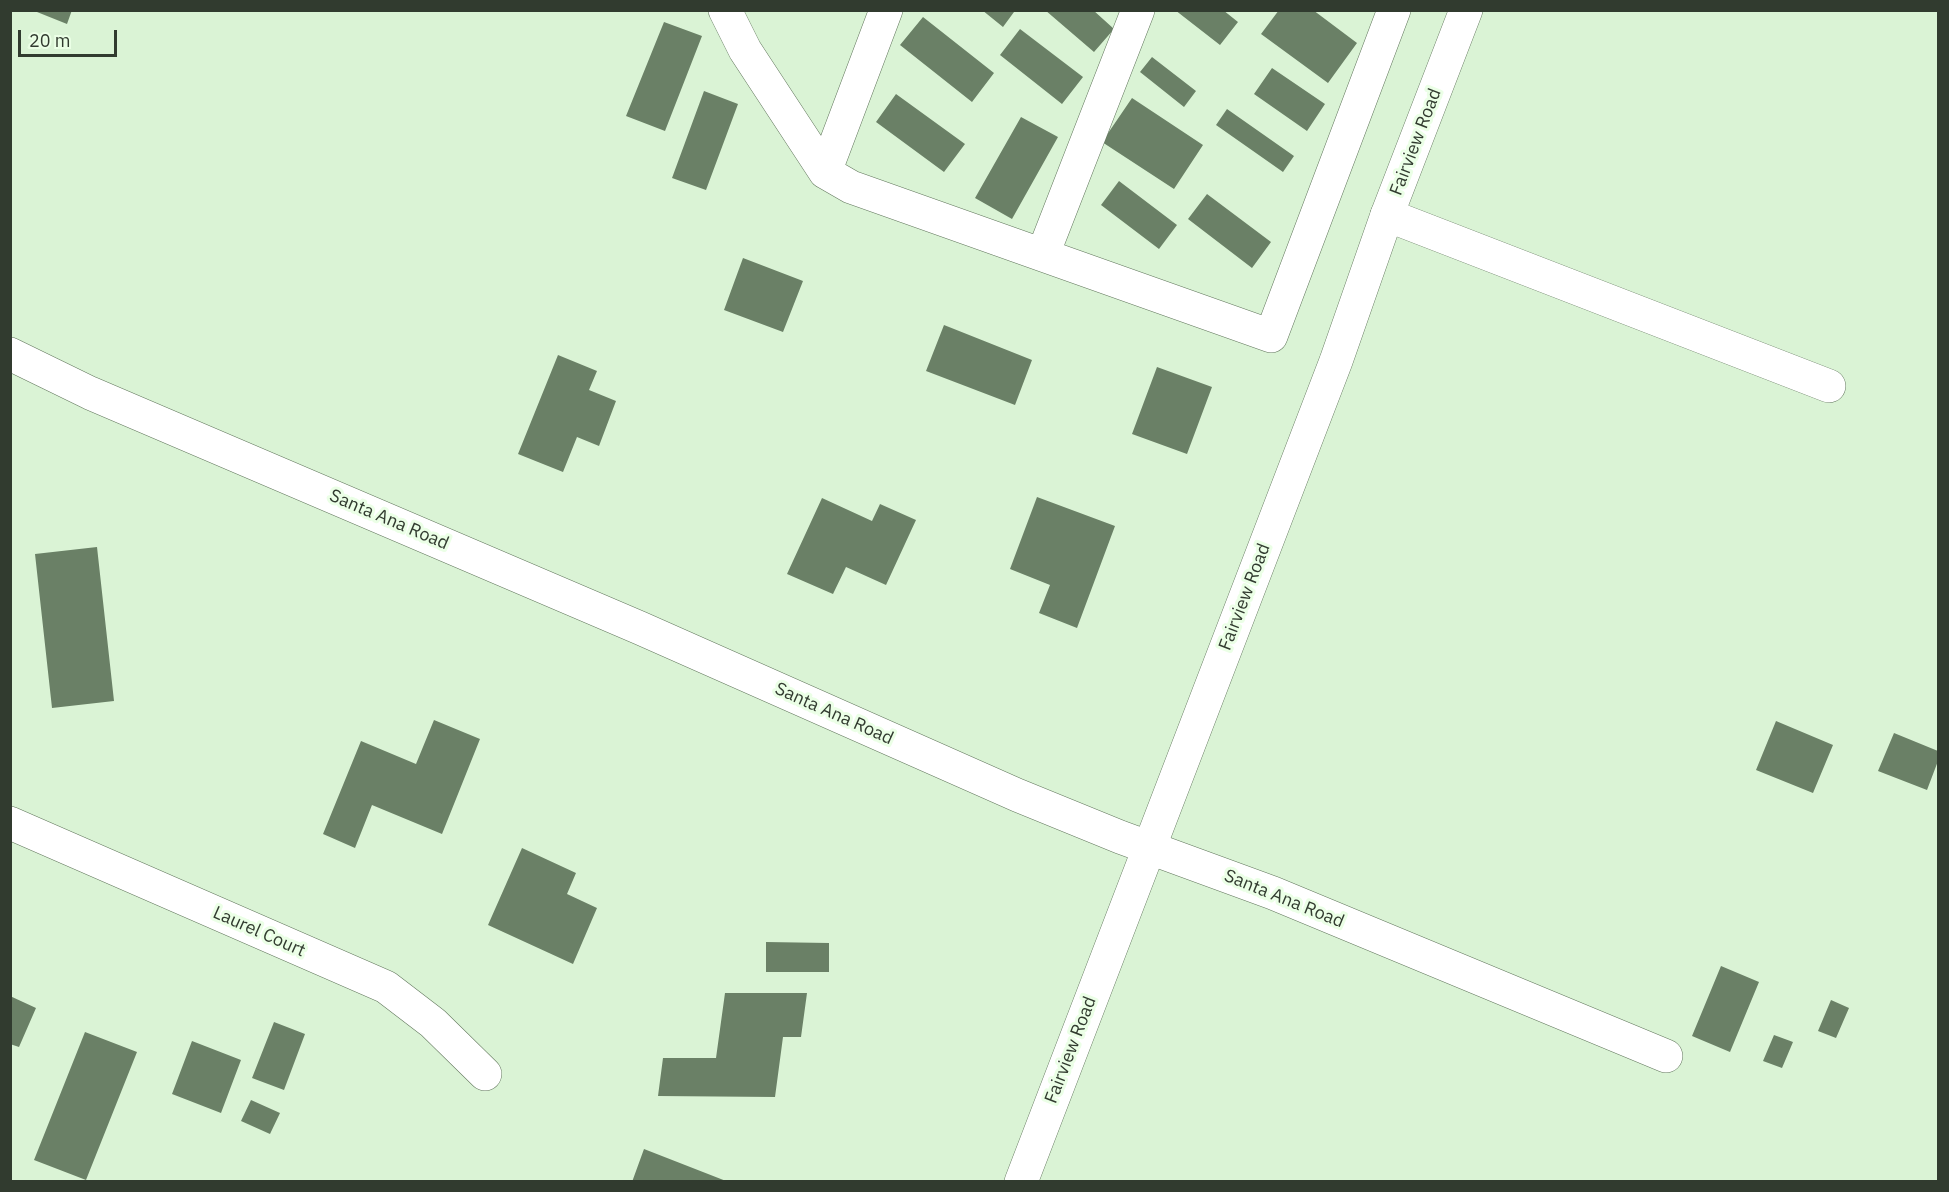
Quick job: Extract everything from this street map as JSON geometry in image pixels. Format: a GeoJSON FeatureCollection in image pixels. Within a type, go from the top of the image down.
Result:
{"type":"FeatureCollection","features":[{"type":"Feature","properties":{"kind":"street"},"geometry":{"type":"LineString","coordinates":[[725,10],[745,50],[825,172],[851,187],[1271,336],[1394,10]]}},
{"type":"Feature","properties":{"kind":"street"},"geometry":{"type":"LineString","coordinates":[[825,172],[886,10]]}},
{"type":"Feature","properties":{"kind":"street"},"geometry":{"type":"LineString","coordinates":[[1043,254],[1138,10]]}},
{"type":"Feature","properties":{"kind":"street","name":"Fairview Road"},"geometry":{"type":"LineString","coordinates":[[1021,1182],[1336,361],[1388,215],[1466,10]]}},
{"type":"Feature","properties":{"kind":"street"},"geometry":{"type":"LineString","coordinates":[[1388,215],[1828,386]]}},
{"type":"Feature","properties":{"kind":"street","name":"Santa Ana Road"},"geometry":{"type":"LineString","coordinates":[[10,354],[90,393],[640,628],[1017,795],[1273,893],[1666,1056]]}},
{"type":"Feature","properties":{"kind":"street","name":"Laurel Court"},"geometry":{"type":"LineString","coordinates":[[10,824],[386,987],[433,1023],[486,1074]]}},
{"type":"Feature","properties":{"kind":"building"},"geometry":{"type":"Polygon","coordinates":[[[32,10],[72,10],[67,24],[32,10]]]}},
{"type":"Feature","properties":{"kind":"building"},"geometry":{"type":"Polygon","coordinates":[[[982,10],[1012,10],[1014,12],[1003,27],[982,10]]]}},
{"type":"Feature","properties":{"kind":"building"},"geometry":{"type":"Polygon","coordinates":[[[1045,10],[1093,10],[1114,29],[1094,52],[1045,10]]]}},
{"type":"Feature","properties":{"kind":"building"},"geometry":{"type":"Polygon","coordinates":[[[1175,10],[1223,10],[1238,22],[1220,45],[1175,10]]]}},
{"type":"Feature","properties":{"kind":"building"},"geometry":{"type":"Polygon","coordinates":[[[1279,10],[1313,10],[1357,43],[1328,83],[1261,34],[1279,10]]]}},
{"type":"Feature","properties":{"kind":"building"},"geometry":{"type":"Polygon","coordinates":[[[923,17],[994,73],[972,102],[900,45],[923,17]]]}},
{"type":"Feature","properties":{"kind":"building"},"geometry":{"type":"Polygon","coordinates":[[[664,22],[702,36],[665,131],[626,116],[664,22]]]}},
{"type":"Feature","properties":{"kind":"building"},"geometry":{"type":"Polygon","coordinates":[[[1020,29],[1083,77],[1062,104],[1000,55],[1020,29]]]}},
{"type":"Feature","properties":{"kind":"building"},"geometry":{"type":"Polygon","coordinates":[[[1152,57],[1196,91],[1184,107],[1140,72],[1152,57]]]}},
{"type":"Feature","properties":{"kind":"building"},"geometry":{"type":"Polygon","coordinates":[[[1272,68],[1325,104],[1307,131],[1254,94],[1272,68]]]}},
{"type":"Feature","properties":{"kind":"building"},"geometry":{"type":"Polygon","coordinates":[[[704,91],[738,104],[706,190],[672,178],[704,91]]]}},
{"type":"Feature","properties":{"kind":"building"},"geometry":{"type":"Polygon","coordinates":[[[896,94],[965,144],[944,172],[876,122],[896,94]]]}},
{"type":"Feature","properties":{"kind":"building"},"geometry":{"type":"Polygon","coordinates":[[[1132,98],[1203,145],[1174,189],[1102,142],[1132,98]]]}},
{"type":"Feature","properties":{"kind":"building"},"geometry":{"type":"Polygon","coordinates":[[[1227,109],[1294,156],[1283,172],[1216,125],[1227,109]]]}},
{"type":"Feature","properties":{"kind":"building"},"geometry":{"type":"Polygon","coordinates":[[[1021,117],[1058,137],[1012,219],[975,198],[1021,117]]]}},
{"type":"Feature","properties":{"kind":"building"},"geometry":{"type":"Polygon","coordinates":[[[1119,181],[1177,225],[1159,249],[1101,205],[1119,181]]]}},
{"type":"Feature","properties":{"kind":"building"},"geometry":{"type":"Polygon","coordinates":[[[1207,194],[1271,242],[1252,268],[1188,219],[1207,194]]]}},
{"type":"Feature","properties":{"kind":"building"},"geometry":{"type":"Polygon","coordinates":[[[743,258],[803,281],[783,332],[724,310],[743,258]]]}},
{"type":"Feature","properties":{"kind":"building"},"geometry":{"type":"Polygon","coordinates":[[[944,325],[1032,360],[1015,405],[926,371],[944,325]]]}},
{"type":"Feature","properties":{"kind":"building"},"geometry":{"type":"Polygon","coordinates":[[[558,355],[597,371],[589,390],[616,401],[599,446],[577,437],[563,472],[518,454],[558,355]]]}},
{"type":"Feature","properties":{"kind":"building"},"geometry":{"type":"Polygon","coordinates":[[[1157,367],[1212,387],[1187,454],[1132,434],[1157,367]]]}},
{"type":"Feature","properties":{"kind":"building"},"geometry":{"type":"Polygon","coordinates":[[[1037,497],[1115,526],[1077,628],[1039,613],[1050,585],[1010,569],[1037,497]]]}},
{"type":"Feature","properties":{"kind":"building"},"geometry":{"type":"Polygon","coordinates":[[[822,498],[872,521],[880,504],[916,520],[886,585],[846,567],[833,594],[787,574],[822,498]]]}},
{"type":"Feature","properties":{"kind":"building"},"geometry":{"type":"Polygon","coordinates":[[[97,547],[114,701],[52,708],[35,554],[97,547]]]}},
{"type":"Feature","properties":{"kind":"building"},"geometry":{"type":"Polygon","coordinates":[[[434,720],[480,739],[442,834],[372,805],[355,848],[323,834],[361,741],[416,764],[434,720]]]}},
{"type":"Feature","properties":{"kind":"building"},"geometry":{"type":"Polygon","coordinates":[[[1776,721],[1833,745],[1813,793],[1756,770],[1776,721]]]}},
{"type":"Feature","properties":{"kind":"building"},"geometry":{"type":"Polygon","coordinates":[[[1894,733],[1938,751],[1938,761],[1927,790],[1878,771],[1894,733]]]}},
{"type":"Feature","properties":{"kind":"building"},"geometry":{"type":"Polygon","coordinates":[[[522,848],[576,873],[567,894],[597,908],[573,964],[488,925],[522,848]]]}},
{"type":"Feature","properties":{"kind":"building"},"geometry":{"type":"Polygon","coordinates":[[[766,942],[829,943],[829,972],[766,972],[766,942]]]}},
{"type":"Feature","properties":{"kind":"building"},"geometry":{"type":"Polygon","coordinates":[[[1721,966],[1759,982],[1730,1052],[1692,1036],[1721,966]]]}},
{"type":"Feature","properties":{"kind":"building"},"geometry":{"type":"Polygon","coordinates":[[[725,993],[807,993],[801,1037],[783,1037],[775,1097],[658,1096],[663,1058],[716,1058],[725,993]]]}},
{"type":"Feature","properties":{"kind":"building"},"geometry":{"type":"Polygon","coordinates":[[[10,996],[36,1008],[19,1047],[10,1044],[10,996]]]}},
{"type":"Feature","properties":{"kind":"building"},"geometry":{"type":"Polygon","coordinates":[[[1831,1000],[1849,1008],[1836,1038],[1818,1031],[1831,1000]]]}},
{"type":"Feature","properties":{"kind":"building"},"geometry":{"type":"Polygon","coordinates":[[[274,1022],[305,1034],[284,1090],[252,1078],[274,1022]]]}},
{"type":"Feature","properties":{"kind":"building"},"geometry":{"type":"Polygon","coordinates":[[[85,1032],[137,1052],[86,1180],[34,1160],[85,1032]]]}},
{"type":"Feature","properties":{"kind":"building"},"geometry":{"type":"Polygon","coordinates":[[[1774,1035],[1793,1042],[1782,1068],[1763,1061],[1774,1035]]]}},
{"type":"Feature","properties":{"kind":"building"},"geometry":{"type":"Polygon","coordinates":[[[192,1041],[241,1060],[221,1113],[172,1094],[192,1041]]]}},
{"type":"Feature","properties":{"kind":"building"},"geometry":{"type":"Polygon","coordinates":[[[251,1100],[280,1113],[270,1134],[241,1121],[251,1100]]]}},
{"type":"Feature","properties":{"kind":"building"},"geometry":{"type":"Polygon","coordinates":[[[644,1149],[726,1181],[726,1182],[632,1182],[644,1149]]]}}]}
